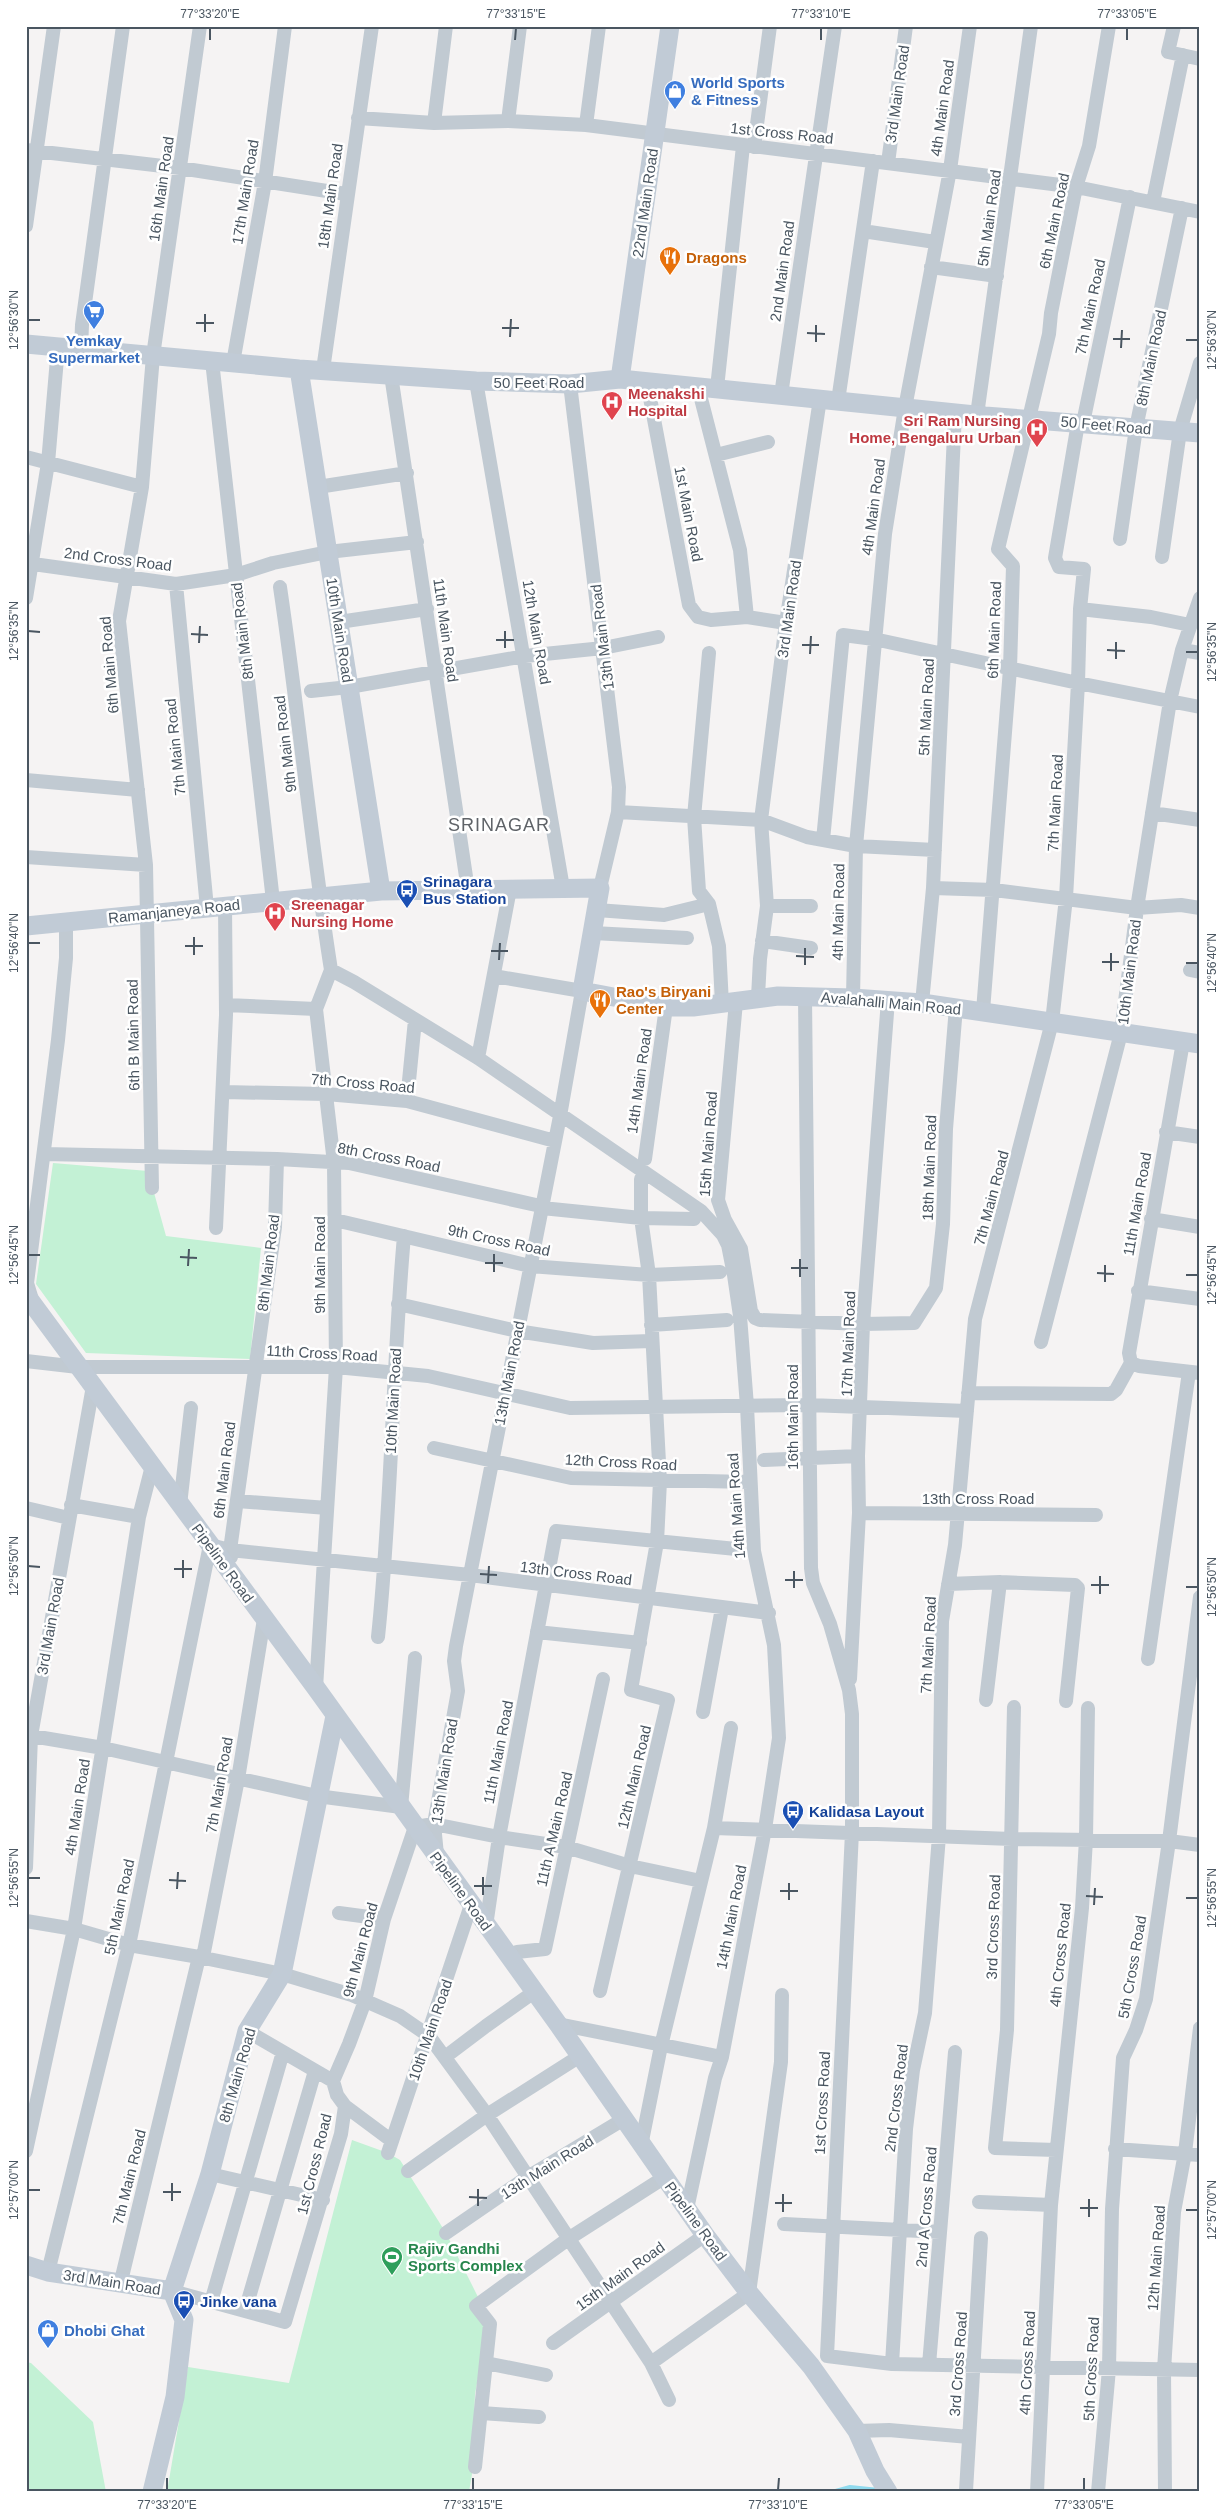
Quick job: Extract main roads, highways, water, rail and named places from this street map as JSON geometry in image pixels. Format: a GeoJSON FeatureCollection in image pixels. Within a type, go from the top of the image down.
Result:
{"type":"FeatureCollection","features":[{"type":"Feature","properties":{"kind":"waterway"},"geometry":{"type":"LineString","coordinates":[[832,2492],[850,2487],[879,2490]]}},
{"type":"Feature","properties":{"kind":"place","name":"World Sports & Fitness"},"geometry":{"type":"Point","coordinates":[675,110]}},
{"type":"Feature","properties":{"kind":"place","name":"Dragons"},"geometry":{"type":"Point","coordinates":[670,276]}},
{"type":"Feature","properties":{"kind":"place","name":"Yemkay Supermarket"},"geometry":{"type":"Point","coordinates":[94,330]}},
{"type":"Feature","properties":{"kind":"place","name":"Meenakshi Hospital"},"geometry":{"type":"Point","coordinates":[612,421]}},
{"type":"Feature","properties":{"kind":"place","name":"Sri Ram Nursing Home, Bengaluru Urban"},"geometry":{"type":"Point","coordinates":[1037,448]}},
{"type":"Feature","properties":{"kind":"place","name":"Srinagara Bus Station"},"geometry":{"type":"Point","coordinates":[407,909]}},
{"type":"Feature","properties":{"kind":"place","name":"Sreenagar Nursing Home"},"geometry":{"type":"Point","coordinates":[275,932]}},
{"type":"Feature","properties":{"kind":"place","name":"Rao's Biryani Center"},"geometry":{"type":"Point","coordinates":[600,1019]}},
{"type":"Feature","properties":{"kind":"place","name":"Kalidasa Layout"},"geometry":{"type":"Point","coordinates":[793,1830]}},
{"type":"Feature","properties":{"kind":"place","name":"Rajiv Gandhi Sports Complex"},"geometry":{"type":"Point","coordinates":[392,2276]}},
{"type":"Feature","properties":{"kind":"place","name":"Jinke vana"},"geometry":{"type":"Point","coordinates":[184,2320]}},
{"type":"Feature","properties":{"kind":"place","name":"Dhobi Ghat"},"geometry":{"type":"Point","coordinates":[48,2349]}},
{"type":"Feature","properties":{"kind":"district","name":"SRINAGAR"},"geometry":{"type":"Point","coordinates":[499,825]}}]}
